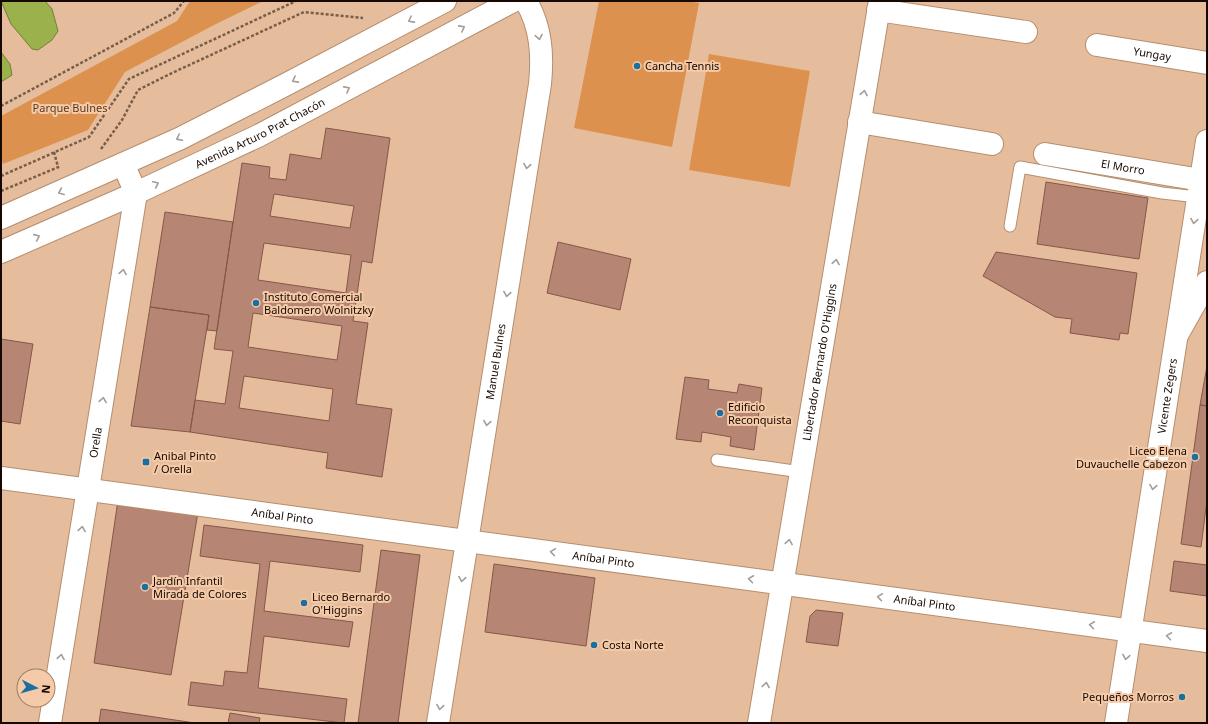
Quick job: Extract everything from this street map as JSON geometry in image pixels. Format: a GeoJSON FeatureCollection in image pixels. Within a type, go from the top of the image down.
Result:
{"type":"FeatureCollection","features":[{"type":"Feature","properties":{"kind":"street"},"geometry":{"type":"LineString","coordinates":[[1,218],[123,164],[232,112],[445,1]]}},
{"type":"Feature","properties":{"kind":"street","name":"Avenida Arturo Prat Chacón"},"geometry":{"type":"LineString","coordinates":[[1,252],[136,193],[258,136],[513,1]]}},
{"type":"Feature","properties":{"kind":"street","name":"Manuel Bulnes"},"geometry":{"type":"LineString","coordinates":[[438,723],[540,84],[542,66],[540,44],[535,20],[526,1]]}},
{"type":"Feature","properties":{"kind":"street"},"geometry":{"type":"LineString","coordinates":[[879,5],[1026,32]]}},
{"type":"Feature","properties":{"kind":"street","name":"Libertador Bernardo O'Higgins"},"geometry":{"type":"LineString","coordinates":[[759,723],[879,5]]}},
{"type":"Feature","properties":{"kind":"street","name":"Yungay"},"geometry":{"type":"LineString","coordinates":[[1097,45],[1207,63]]}},
{"type":"Feature","properties":{"kind":"street"},"geometry":{"type":"LineString","coordinates":[[859,122],[992,144]]}},
{"type":"Feature","properties":{"kind":"street","name":"Vicente Zegers"},"geometry":{"type":"LineString","coordinates":[[1116,723],[1207,141]]}},
{"type":"Feature","properties":{"kind":"street","name":"El Morro"},"geometry":{"type":"LineString","coordinates":[[1045,154],[1200,188]]}},
{"type":"Feature","properties":{"kind":"street"},"geometry":{"type":"LineString","coordinates":[[123,164],[136,193]]}},
{"type":"Feature","properties":{"kind":"street","name":"Orella"},"geometry":{"type":"LineString","coordinates":[[50,723],[136,193]]}},
{"type":"Feature","properties":{"kind":"street"},"geometry":{"type":"LineString","coordinates":[[1176,336],[1207,282]]}},
{"type":"Feature","properties":{"kind":"street","name":"Aníbal Pinto"},"geometry":{"type":"LineString","coordinates":[[1,478],[1207,641]]}},
{"type":"Feature","properties":{"kind":"lane"},"geometry":{"type":"LineString","coordinates":[[1010,226],[1020,167],[1162,193],[1200,188]]}},
{"type":"Feature","properties":{"kind":"lane"},"geometry":{"type":"LineString","coordinates":[[717,460],[801,472]]}},
{"type":"Feature","properties":{"kind":"path"},"geometry":{"type":"LineString","coordinates":[[1,106],[174,13],[184,1]]}},
{"type":"Feature","properties":{"kind":"path"},"geometry":{"type":"LineString","coordinates":[[1,176],[89,137],[129,79],[296,1]]}},
{"type":"Feature","properties":{"kind":"path"},"geometry":{"type":"LineString","coordinates":[[97,152],[101,149],[122,120],[138,90],[304,12],[361,19],[367,17]]}},
{"type":"Feature","properties":{"kind":"path"},"geometry":{"type":"LineString","coordinates":[[54,152],[58,167]]}},
{"type":"Feature","properties":{"kind":"path"},"geometry":{"type":"LineString","coordinates":[[1,191],[65,164]]}},
{"type":"Feature","properties":{"kind":"green space","name":"Parque Bulnes"},"geometry":{"type":"Polygon","coordinates":[[[190,1],[263,1],[125,72],[88,130],[3,164],[1,157],[1,116],[177,21],[190,1]]]}},
{"type":"Feature","properties":{"kind":"green space","name":"Cancha Tennis"},"geometry":{"type":"Polygon","coordinates":[[[599,1],[688,1],[699,3],[672,147],[574,128],[599,1]]]}},
{"type":"Feature","properties":{"kind":"green space","name":"Cancha Tennis"},"geometry":{"type":"Polygon","coordinates":[[[709,54],[810,71],[790,187],[689,170],[709,54]]]}},
{"type":"Feature","properties":{"kind":"shaded area"},"geometry":{"type":"Polygon","coordinates":[[[1,1],[45,1],[52,9],[58,31],[52,40],[38,50],[32,49],[11,24],[1,1]]]}},
{"type":"Feature","properties":{"kind":"shaded area"},"geometry":{"type":"Polygon","coordinates":[[[1,52],[10,64],[12,75],[1,82],[1,52]]]}},
{"type":"Feature","properties":{"kind":"building"},"geometry":{"type":"Polygon","coordinates":[[[326,128],[390,138],[372,263],[362,261],[353,321],[368,323],[356,404],[392,409],[382,477],[326,468],[328,453],[190,432],[195,400],[225,404],[233,351],[214,349],[242,163],[270,167],[269,178],[286,180],[290,154],[321,159],[326,128]],[[274,194],[270,216],[350,228],[354,206],[274,194]],[[264,243],[258,280],[346,293],[351,255],[264,243]],[[253,313],[248,347],[337,360],[342,326],[253,313]],[[244,376],[239,408],[329,421],[333,389],[244,376]]]}},
{"type":"Feature","properties":{"kind":"building"},"geometry":{"type":"Polygon","coordinates":[[[1046,182],[1148,198],[1139,259],[1037,244],[1046,182]]]}},
{"type":"Feature","properties":{"kind":"building"},"geometry":{"type":"Polygon","coordinates":[[[165,212],[233,222],[217,331],[207,330],[209,315],[150,307],[165,212]]]}},
{"type":"Feature","properties":{"kind":"building"},"geometry":{"type":"Polygon","coordinates":[[[558,242],[631,259],[620,310],[547,293],[558,242]]]}},
{"type":"Feature","properties":{"kind":"building"},"geometry":{"type":"Polygon","coordinates":[[[996,252],[1137,273],[1128,334],[1120,333],[1119,340],[1070,333],[1072,319],[1055,317],[983,276],[996,252]]]}},
{"type":"Feature","properties":{"kind":"building"},"geometry":{"type":"Polygon","coordinates":[[[150,307],[209,315],[190,432],[131,426],[150,307]]]}},
{"type":"Feature","properties":{"kind":"building"},"geometry":{"type":"Polygon","coordinates":[[[1,339],[33,344],[20,424],[1,421],[1,339]]]}},
{"type":"Feature","properties":{"kind":"building"},"geometry":{"type":"Polygon","coordinates":[[[1207,366],[1207,406],[1200,405],[1207,366]]]}},
{"type":"Feature","properties":{"kind":"building","name":"Edificio Reconquista"},"geometry":{"type":"Polygon","coordinates":[[[685,377],[709,380],[708,389],[737,393],[739,384],[762,388],[754,450],[730,446],[731,437],[702,432],[701,442],[676,439],[685,377]]]}},
{"type":"Feature","properties":{"kind":"building"},"geometry":{"type":"Polygon","coordinates":[[[1200,405],[1207,406],[1207,500],[1201,547],[1181,544],[1200,405]]]}},
{"type":"Feature","properties":{"kind":"building","name":"Jardín Infantil Mirada de Colores"},"geometry":{"type":"Polygon","coordinates":[[[118,500],[198,512],[171,675],[94,663],[118,500]]]}},
{"type":"Feature","properties":{"kind":"building"},"geometry":{"type":"Polygon","coordinates":[[[204,525],[363,545],[360,572],[270,561],[264,611],[353,622],[349,647],[264,636],[258,688],[347,699],[344,723],[188,705],[191,682],[223,686],[225,671],[247,673],[260,564],[200,556],[204,525]]]}},
{"type":"Feature","properties":{"kind":"building"},"geometry":{"type":"Polygon","coordinates":[[[381,550],[420,555],[398,723],[358,723],[381,550]]]}},
{"type":"Feature","properties":{"kind":"building"},"geometry":{"type":"Polygon","coordinates":[[[1174,561],[1207,565],[1207,596],[1170,591],[1174,561]]]}},
{"type":"Feature","properties":{"kind":"building"},"geometry":{"type":"Polygon","coordinates":[[[494,564],[595,578],[586,646],[485,632],[494,564]]]}},
{"type":"Feature","properties":{"kind":"building"},"geometry":{"type":"Polygon","coordinates":[[[816,610],[843,613],[838,646],[806,642],[810,616],[816,610]]]}},
{"type":"Feature","properties":{"kind":"building"},"geometry":{"type":"Polygon","coordinates":[[[101,709],[195,723],[99,723],[101,709]]]}},
{"type":"Feature","properties":{"kind":"building"},"geometry":{"type":"Polygon","coordinates":[[[230,713],[260,718],[259,723],[228,723],[230,713]]]}},
{"type":"Feature","properties":{"kind":"place","name":"Cancha Tennis"},"geometry":{"type":"Point","coordinates":[637,66]}},
{"type":"Feature","properties":{"kind":"place","name":"Instituto Comercial Baldomero Wolnitzky"},"geometry":{"type":"Point","coordinates":[256,303]}},
{"type":"Feature","properties":{"kind":"place","name":"Edificio Reconquista"},"geometry":{"type":"Point","coordinates":[720,413]}},
{"type":"Feature","properties":{"kind":"place","name":"Liceo Elena Duvauchelle Cabezon"},"geometry":{"type":"Point","coordinates":[1195,457]}},
{"type":"Feature","properties":{"kind":"place","name":"Anibal Pinto / Orella"},"geometry":{"type":"Point","coordinates":[146,462]}},
{"type":"Feature","properties":{"kind":"place","name":"Jardín Infantil Mirada de Colores"},"geometry":{"type":"Point","coordinates":[145,587]}},
{"type":"Feature","properties":{"kind":"place","name":"Liceo Bernardo O'Higgins"},"geometry":{"type":"Point","coordinates":[304,603]}},
{"type":"Feature","properties":{"kind":"place","name":"Costa Norte"},"geometry":{"type":"Point","coordinates":[594,645]}},
{"type":"Feature","properties":{"kind":"place","name":"Pequeños Morros"},"geometry":{"type":"Point","coordinates":[1182,697]}}]}
